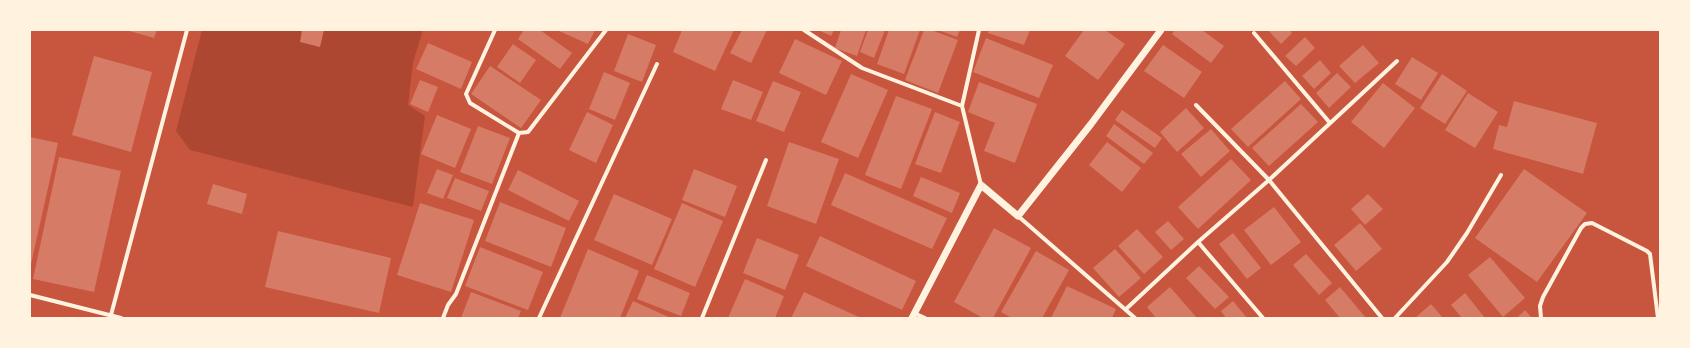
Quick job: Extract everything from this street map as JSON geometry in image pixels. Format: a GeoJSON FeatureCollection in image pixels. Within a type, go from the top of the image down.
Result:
{"type":"FeatureCollection","features":[{"type":"Feature","properties":{"kind":"street"},"geometry":{"type":"LineString","coordinates":[[111,315],[187,30]]}},
{"type":"Feature","properties":{"kind":"street"},"geometry":{"type":"LineString","coordinates":[[495,30],[466,94],[470,103],[519,133],[528,132],[540,118],[606,30]]}},
{"type":"Feature","properties":{"kind":"street"},"geometry":{"type":"LineString","coordinates":[[804,30],[862,68],[962,106]]}},
{"type":"Feature","properties":{"kind":"street"},"geometry":{"type":"LineString","coordinates":[[979,30],[962,106],[981,185],[1135,318]]}},
{"type":"Feature","properties":{"kind":"street"},"geometry":{"type":"LineString","coordinates":[[1018,216],[1161,30]]}},
{"type":"Feature","properties":{"kind":"street"},"geometry":{"type":"LineString","coordinates":[[1254,33],[1330,123]]}},
{"type":"Feature","properties":{"kind":"street"},"geometry":{"type":"LineString","coordinates":[[1126,309],[1198,242],[1269,180],[1397,61]]}},
{"type":"Feature","properties":{"kind":"street"},"geometry":{"type":"LineString","coordinates":[[539,318],[657,64]]}},
{"type":"Feature","properties":{"kind":"street"},"geometry":{"type":"LineString","coordinates":[[1196,105],[1269,180],[1382,318]]}},
{"type":"Feature","properties":{"kind":"street"},"geometry":{"type":"LineString","coordinates":[[443,318],[448,305],[456,294],[519,133]]}},
{"type":"Feature","properties":{"kind":"street"},"geometry":{"type":"LineString","coordinates":[[702,318],[766,160]]}},
{"type":"Feature","properties":{"kind":"street"},"geometry":{"type":"LineString","coordinates":[[1395,318],[1446,262],[1467,232],[1500,175]]}},
{"type":"Feature","properties":{"kind":"street"},"geometry":{"type":"LineString","coordinates":[[925,318],[913,315],[981,185]]}},
{"type":"Feature","properties":{"kind":"street"},"geometry":{"type":"LineString","coordinates":[[1542,318],[1540,306],[1543,297],[1581,228],[1585,224],[1592,223],[1647,251],[1650,254],[1658,318]]}},
{"type":"Feature","properties":{"kind":"street"},"geometry":{"type":"LineString","coordinates":[[1198,242],[1263,318]]}},
{"type":"Feature","properties":{"kind":"street"},"geometry":{"type":"LineString","coordinates":[[30,295],[121,318]]}},
{"type":"Feature","properties":{"kind":"shaded area"},"geometry":{"type":"Polygon","coordinates":[[[202,30],[423,30],[413,62],[408,105],[425,116],[413,207],[190,150],[176,131],[202,30]]]}},
{"type":"Feature","properties":{"kind":"building"},"geometry":{"type":"Polygon","coordinates":[[[126,30],[157,30],[154,38],[126,30]]]}},
{"type":"Feature","properties":{"kind":"building"},"geometry":{"type":"Polygon","coordinates":[[[302,30],[324,30],[320,47],[300,42],[302,30]]]}},
{"type":"Feature","properties":{"kind":"building"},"geometry":{"type":"Polygon","coordinates":[[[524,30],[540,30],[572,53],[560,69],[518,39],[524,30]]]}},
{"type":"Feature","properties":{"kind":"building"},"geometry":{"type":"Polygon","coordinates":[[[557,30],[595,30],[588,44],[557,30]]]}},
{"type":"Feature","properties":{"kind":"building"},"geometry":{"type":"Polygon","coordinates":[[[682,30],[734,30],[715,71],[673,52],[682,30]]]}},
{"type":"Feature","properties":{"kind":"building"},"geometry":{"type":"Polygon","coordinates":[[[742,30],[767,30],[751,63],[730,53],[742,30]]]}},
{"type":"Feature","properties":{"kind":"building"},"geometry":{"type":"Polygon","coordinates":[[[818,30],[834,30],[831,36],[818,30]]]}},
{"type":"Feature","properties":{"kind":"building"},"geometry":{"type":"Polygon","coordinates":[[[841,30],[866,30],[857,56],[835,48],[841,30]]]}},
{"type":"Feature","properties":{"kind":"building"},"geometry":{"type":"Polygon","coordinates":[[[868,30],[885,30],[874,58],[860,52],[868,30]]]}},
{"type":"Feature","properties":{"kind":"building"},"geometry":{"type":"Polygon","coordinates":[[[889,30],[920,30],[904,74],[877,64],[889,30]]]}},
{"type":"Feature","properties":{"kind":"building"},"geometry":{"type":"Polygon","coordinates":[[[924,30],[931,30],[958,40],[938,93],[905,80],[924,30]]]}},
{"type":"Feature","properties":{"kind":"building"},"geometry":{"type":"Polygon","coordinates":[[[938,30],[960,30],[957,37],[938,30]]]}},
{"type":"Feature","properties":{"kind":"building"},"geometry":{"type":"Polygon","coordinates":[[[989,30],[1030,30],[1024,45],[988,33],[989,30]]]}},
{"type":"Feature","properties":{"kind":"building"},"geometry":{"type":"Polygon","coordinates":[[[1084,30],[1105,30],[1125,44],[1098,80],[1065,56],[1084,30]]]}},
{"type":"Feature","properties":{"kind":"building"},"geometry":{"type":"Polygon","coordinates":[[[1175,30],[1202,30],[1224,46],[1211,63],[1172,34],[1175,30]]]}},
{"type":"Feature","properties":{"kind":"building"},"geometry":{"type":"Polygon","coordinates":[[[1268,30],[1290,30],[1292,33],[1281,44],[1268,30]]]}},
{"type":"Feature","properties":{"kind":"building"},"geometry":{"type":"Polygon","coordinates":[[[628,34],[656,45],[642,82],[614,71],[628,34]]]}},
{"type":"Feature","properties":{"kind":"building"},"geometry":{"type":"Polygon","coordinates":[[[1305,37],[1315,48],[1296,66],[1285,56],[1305,37]]]}},
{"type":"Feature","properties":{"kind":"building"},"geometry":{"type":"Polygon","coordinates":[[[986,38],[1053,65],[1039,98],[973,72],[986,38]]]}},
{"type":"Feature","properties":{"kind":"building"},"geometry":{"type":"Polygon","coordinates":[[[795,39],[842,61],[826,95],[779,73],[795,39]]]}},
{"type":"Feature","properties":{"kind":"building"},"geometry":{"type":"Polygon","coordinates":[[[428,43],[472,62],[461,89],[416,69],[428,43]]]}},
{"type":"Feature","properties":{"kind":"building"},"geometry":{"type":"Polygon","coordinates":[[[513,44],[536,60],[520,83],[497,67],[513,44]]]}},
{"type":"Feature","properties":{"kind":"building"},"geometry":{"type":"Polygon","coordinates":[[[1163,45],[1202,72],[1184,98],[1144,71],[1163,45]]]}},
{"type":"Feature","properties":{"kind":"building"},"geometry":{"type":"Polygon","coordinates":[[[1363,45],[1379,63],[1355,83],[1339,66],[1363,45]]]}},
{"type":"Feature","properties":{"kind":"building"},"geometry":{"type":"Polygon","coordinates":[[[94,56],[152,72],[131,152],[72,135],[94,56]]]}},
{"type":"Feature","properties":{"kind":"building"},"geometry":{"type":"Polygon","coordinates":[[[1412,57],[1438,73],[1421,100],[1395,84],[1412,57]]]}},
{"type":"Feature","properties":{"kind":"building"},"geometry":{"type":"Polygon","coordinates":[[[1320,60],[1331,73],[1314,89],[1302,76],[1320,60]]]}},
{"type":"Feature","properties":{"kind":"building"},"geometry":{"type":"Polygon","coordinates":[[[490,66],[541,100],[521,128],[471,94],[490,66]]]}},
{"type":"Feature","properties":{"kind":"building"},"geometry":{"type":"Polygon","coordinates":[[[604,72],[630,83],[615,120],[589,109],[604,72]]]}},
{"type":"Feature","properties":{"kind":"building"},"geometry":{"type":"Polygon","coordinates":[[[1337,73],[1351,87],[1329,108],[1316,93],[1337,73]]]}},
{"type":"Feature","properties":{"kind":"building"},"geometry":{"type":"Polygon","coordinates":[[[851,74],[888,90],[858,158],[821,142],[851,74]]]}},
{"type":"Feature","properties":{"kind":"building"},"geometry":{"type":"Polygon","coordinates":[[[1442,74],[1467,91],[1445,124],[1420,108],[1442,74]]]}},
{"type":"Feature","properties":{"kind":"building"},"geometry":{"type":"Polygon","coordinates":[[[420,80],[438,87],[428,112],[410,104],[420,80]]]}},
{"type":"Feature","properties":{"kind":"building"},"geometry":{"type":"Polygon","coordinates":[[[733,80],[763,92],[751,120],[721,109],[733,80]]]}},
{"type":"Feature","properties":{"kind":"building"},"geometry":{"type":"Polygon","coordinates":[[[773,81],[801,92],[784,132],[756,121],[773,81]]]}},
{"type":"Feature","properties":{"kind":"building"},"geometry":{"type":"Polygon","coordinates":[[[1285,81],[1301,99],[1248,147],[1231,129],[1285,81]]]}},
{"type":"Feature","properties":{"kind":"building"},"geometry":{"type":"Polygon","coordinates":[[[979,82],[1037,104],[1015,163],[984,151],[995,123],[968,112],[979,82]]]}},
{"type":"Feature","properties":{"kind":"building"},"geometry":{"type":"Polygon","coordinates":[[[1383,83],[1415,108],[1384,148],[1351,122],[1383,83]]]}},
{"type":"Feature","properties":{"kind":"building"},"geometry":{"type":"Polygon","coordinates":[[[1468,93],[1498,112],[1475,148],[1445,130],[1468,93]]]}},
{"type":"Feature","properties":{"kind":"building"},"geometry":{"type":"Polygon","coordinates":[[[896,96],[932,109],[901,189],[865,175],[896,96]]]}},
{"type":"Feature","properties":{"kind":"building"},"geometry":{"type":"Polygon","coordinates":[[[1514,101],[1597,123],[1583,174],[1493,149],[1499,125],[1507,127],[1514,101]]]}},
{"type":"Feature","properties":{"kind":"building"},"geometry":{"type":"Polygon","coordinates":[[[1301,104],[1318,122],[1269,166],[1252,148],[1301,104]]]}},
{"type":"Feature","properties":{"kind":"building"},"geometry":{"type":"Polygon","coordinates":[[[1186,108],[1204,128],[1177,152],[1160,132],[1186,108]]]}},
{"type":"Feature","properties":{"kind":"building"},"geometry":{"type":"Polygon","coordinates":[[[1122,110],[1162,138],[1155,148],[1115,120],[1122,110]]]}},
{"type":"Feature","properties":{"kind":"building"},"geometry":{"type":"Polygon","coordinates":[[[587,112],[613,125],[596,163],[569,150],[587,112]]]}},
{"type":"Feature","properties":{"kind":"building"},"geometry":{"type":"Polygon","coordinates":[[[935,112],[960,122],[941,173],[915,164],[935,112]]]}},
{"type":"Feature","properties":{"kind":"building"},"geometry":{"type":"Polygon","coordinates":[[[437,115],[471,129],[455,168],[421,154],[437,115]]]}},
{"type":"Feature","properties":{"kind":"building"},"geometry":{"type":"Polygon","coordinates":[[[1114,124],[1153,153],[1144,164],[1106,136],[1114,124]]]}},
{"type":"Feature","properties":{"kind":"building"},"geometry":{"type":"Polygon","coordinates":[[[478,126],[510,138],[492,184],[460,172],[478,126]]]}},
{"type":"Feature","properties":{"kind":"building"},"geometry":{"type":"Polygon","coordinates":[[[1211,129],[1230,151],[1201,177],[1181,154],[1211,129]]]}},
{"type":"Feature","properties":{"kind":"building"},"geometry":{"type":"Polygon","coordinates":[[[30,137],[58,143],[31,264],[30,263],[30,137]]]}},
{"type":"Feature","properties":{"kind":"building"},"geometry":{"type":"Polygon","coordinates":[[[789,142],[839,159],[816,224],[767,206],[789,142]]]}},
{"type":"Feature","properties":{"kind":"building"},"geometry":{"type":"Polygon","coordinates":[[[1107,142],[1141,168],[1122,192],[1089,165],[1107,142]]]}},
{"type":"Feature","properties":{"kind":"building"},"geometry":{"type":"Polygon","coordinates":[[[59,157],[121,171],[94,292],[33,279],[59,157]]]}},
{"type":"Feature","properties":{"kind":"building"},"geometry":{"type":"Polygon","coordinates":[[[1231,159],[1251,180],[1198,229],[1178,207],[1231,159]]]}},
{"type":"Feature","properties":{"kind":"building"},"geometry":{"type":"Polygon","coordinates":[[[437,169],[453,175],[443,199],[427,193],[437,169]]]}},
{"type":"Feature","properties":{"kind":"building"},"geometry":{"type":"Polygon","coordinates":[[[694,169],[737,186],[725,217],[682,200],[694,169]]]}},
{"type":"Feature","properties":{"kind":"building"},"geometry":{"type":"Polygon","coordinates":[[[1524,169],[1587,213],[1537,282],[1475,238],[1524,169]]]}},
{"type":"Feature","properties":{"kind":"building"},"geometry":{"type":"Polygon","coordinates":[[[518,170],[579,201],[569,221],[508,190],[518,170]]]}},
{"type":"Feature","properties":{"kind":"building"},"geometry":{"type":"Polygon","coordinates":[[[845,173],[947,218],[932,249],[831,205],[845,173]]]}},
{"type":"Feature","properties":{"kind":"building"},"geometry":{"type":"Polygon","coordinates":[[[921,177],[960,193],[952,213],[913,196],[921,177]]]}},
{"type":"Feature","properties":{"kind":"building"},"geometry":{"type":"Polygon","coordinates":[[[455,178],[489,191],[481,211],[447,198],[455,178]]]}},
{"type":"Feature","properties":{"kind":"building"},"geometry":{"type":"Polygon","coordinates":[[[213,184],[247,194],[242,214],[207,204],[213,184]]]}},
{"type":"Feature","properties":{"kind":"building"},"geometry":{"type":"Polygon","coordinates":[[[614,194],[672,219],[652,265],[594,240],[614,194]]]}},
{"type":"Feature","properties":{"kind":"building"},"geometry":{"type":"Polygon","coordinates":[[[1368,194],[1383,209],[1365,225],[1351,209],[1368,194]]]}},
{"type":"Feature","properties":{"kind":"building"},"geometry":{"type":"Polygon","coordinates":[[[500,202],[566,228],[551,267],[485,241],[500,202]]]}},
{"type":"Feature","properties":{"kind":"building"},"geometry":{"type":"Polygon","coordinates":[[[420,203],[474,220],[451,292],[397,275],[420,203]]]}},
{"type":"Feature","properties":{"kind":"building"},"geometry":{"type":"Polygon","coordinates":[[[682,203],[723,221],[695,287],[654,269],[682,203]]]}},
{"type":"Feature","properties":{"kind":"building"},"geometry":{"type":"Polygon","coordinates":[[[1274,207],[1301,242],[1271,265],[1244,230],[1274,207]]]}},
{"type":"Feature","properties":{"kind":"building"},"geometry":{"type":"Polygon","coordinates":[[[1168,221],[1184,239],[1171,250],[1155,232],[1168,221]]]}},
{"type":"Feature","properties":{"kind":"building"},"geometry":{"type":"Polygon","coordinates":[[[1360,223],[1382,249],[1356,271],[1334,245],[1360,223]]]}},
{"type":"Feature","properties":{"kind":"building"},"geometry":{"type":"Polygon","coordinates":[[[994,228],[1031,248],[993,318],[983,318],[954,302],[994,228]]]}},
{"type":"Feature","properties":{"kind":"building"},"geometry":{"type":"Polygon","coordinates":[[[1137,229],[1163,257],[1144,274],[1118,246],[1137,229]]]}},
{"type":"Feature","properties":{"kind":"building"},"geometry":{"type":"Polygon","coordinates":[[[278,231],[391,258],[379,313],[265,287],[278,231]]]}},
{"type":"Feature","properties":{"kind":"building"},"geometry":{"type":"Polygon","coordinates":[[[1233,233],[1261,268],[1247,279],[1219,244],[1233,233]]]}},
{"type":"Feature","properties":{"kind":"building"},"geometry":{"type":"Polygon","coordinates":[[[820,236],[916,281],[902,310],[806,266],[820,236]]]}},
{"type":"Feature","properties":{"kind":"building"},"geometry":{"type":"Polygon","coordinates":[[[757,238],[799,255],[785,290],[743,273],[757,238]]]}},
{"type":"Feature","properties":{"kind":"building"},"geometry":{"type":"Polygon","coordinates":[[[480,247],[543,272],[528,310],[465,286],[480,247]]]}},
{"type":"Feature","properties":{"kind":"building"},"geometry":{"type":"Polygon","coordinates":[[[588,249],[639,271],[620,318],[560,318],[588,249]]]}},
{"type":"Feature","properties":{"kind":"building"},"geometry":{"type":"Polygon","coordinates":[[[1115,249],[1141,278],[1119,297],[1093,268],[1115,249]]]}},
{"type":"Feature","properties":{"kind":"building"},"geometry":{"type":"Polygon","coordinates":[[[1036,251],[1069,270],[1042,318],[1012,318],[1001,312],[1036,251]]]}},
{"type":"Feature","properties":{"kind":"building"},"geometry":{"type":"Polygon","coordinates":[[[1306,254],[1332,283],[1319,295],[1293,265],[1306,254]]]}},
{"type":"Feature","properties":{"kind":"building"},"geometry":{"type":"Polygon","coordinates":[[[1490,257],[1525,298],[1503,317],[1468,275],[1490,257]]]}},
{"type":"Feature","properties":{"kind":"building"},"geometry":{"type":"Polygon","coordinates":[[[1199,266],[1229,297],[1215,309],[1186,278],[1199,266]]]}},
{"type":"Feature","properties":{"kind":"building"},"geometry":{"type":"Polygon","coordinates":[[[647,275],[690,293],[681,316],[637,299],[647,275]]]}},
{"type":"Feature","properties":{"kind":"building"},"geometry":{"type":"Polygon","coordinates":[[[745,279],[784,296],[775,318],[728,318],[745,279]]]}},
{"type":"Feature","properties":{"kind":"building"},"geometry":{"type":"Polygon","coordinates":[[[1067,286],[1116,309],[1112,318],[1051,318],[1067,286]]]}},
{"type":"Feature","properties":{"kind":"building"},"geometry":{"type":"Polygon","coordinates":[[[1170,287],[1197,318],[1156,318],[1147,307],[1170,287]]]}},
{"type":"Feature","properties":{"kind":"building"},"geometry":{"type":"Polygon","coordinates":[[[1340,287],[1366,318],[1340,318],[1325,300],[1340,287]]]}},
{"type":"Feature","properties":{"kind":"building"},"geometry":{"type":"Polygon","coordinates":[[[471,292],[521,311],[518,318],[461,318],[471,292]]]}},
{"type":"Feature","properties":{"kind":"building"},"geometry":{"type":"Polygon","coordinates":[[[804,292],[861,318],[791,318],[804,292]]]}},
{"type":"Feature","properties":{"kind":"building"},"geometry":{"type":"Polygon","coordinates":[[[1465,293],[1485,318],[1462,318],[1451,305],[1465,293]]]}},
{"type":"Feature","properties":{"kind":"building"},"geometry":{"type":"Polygon","coordinates":[[[633,301],[671,318],[625,318],[633,301]]]}},
{"type":"Feature","properties":{"kind":"building"},"geometry":{"type":"Polygon","coordinates":[[[1233,301],[1247,318],[1226,318],[1221,311],[1233,301]]]}},
{"type":"Feature","properties":{"kind":"building"},"geometry":{"type":"Polygon","coordinates":[[[1431,304],[1443,318],[1415,318],[1431,304]]]}},
{"type":"Feature","properties":{"kind":"building"},"geometry":{"type":"Polygon","coordinates":[[[1525,310],[1532,318],[1517,318],[1525,310]]]}}]}
